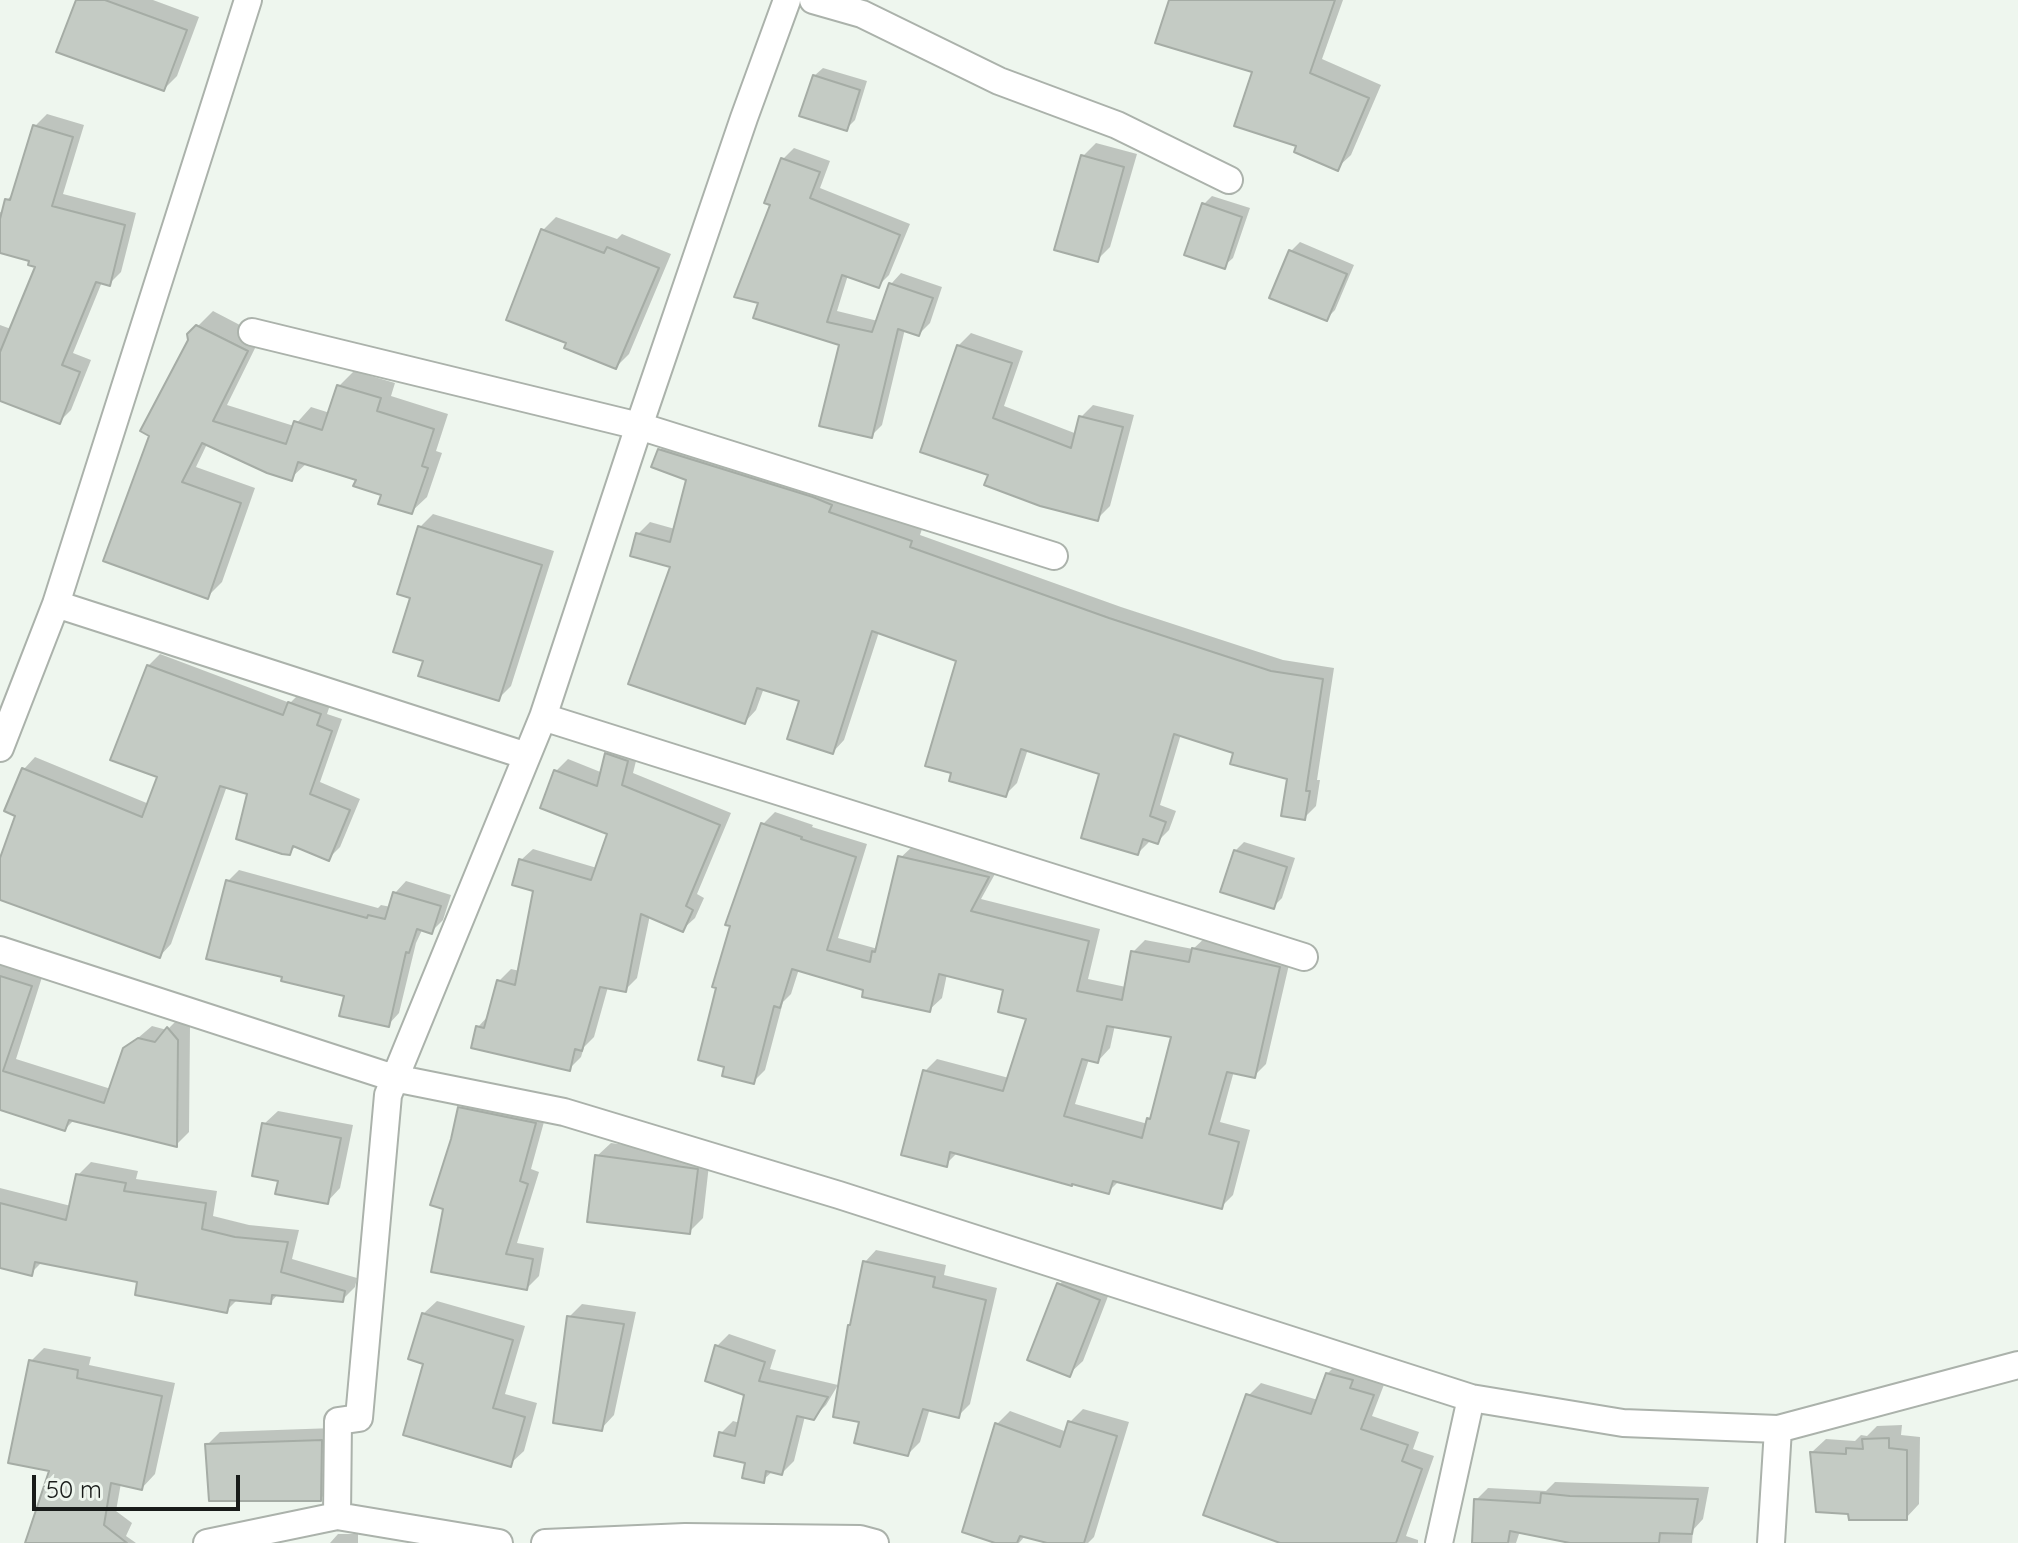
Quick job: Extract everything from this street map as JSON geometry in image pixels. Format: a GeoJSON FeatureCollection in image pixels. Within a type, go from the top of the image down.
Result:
{"type":"FeatureCollection","features":[{"type":"Feature","properties":{"kind":"street"},"geometry":{"type":"LineString","coordinates":[[1,744],[56,604],[248,0]]}},
{"type":"Feature","properties":{"kind":"street"},"geometry":{"type":"LineString","coordinates":[[337,1516],[338,1421],[359,1418],[388,1095],[543,717],[639,426],[787,0]]}},
{"type":"Feature","properties":{"kind":"street"},"geometry":{"type":"LineString","coordinates":[[806,0],[1224,178],[1117,125],[999,81],[862,14],[813,0]]}},
{"type":"Feature","properties":{"kind":"street"},"geometry":{"type":"LineString","coordinates":[[252,332],[639,426],[1054,556]]}},
{"type":"Feature","properties":{"kind":"street"},"geometry":{"type":"LineString","coordinates":[[56,604],[527,756]]}},
{"type":"Feature","properties":{"kind":"street"},"geometry":{"type":"LineString","coordinates":[[543,717],[1304,957]]}},
{"type":"Feature","properties":{"kind":"street"},"geometry":{"type":"LineString","coordinates":[[0,950],[394,1078],[564,1112],[854,1200],[1471,1398],[1623,1423],[1778,1429],[2018,1365]]}},
{"type":"Feature","properties":{"kind":"street"},"geometry":{"type":"LineString","coordinates":[[1439,1543],[1471,1398]]}},
{"type":"Feature","properties":{"kind":"street"},"geometry":{"type":"LineString","coordinates":[[1771,1543],[1778,1429]]}},
{"type":"Feature","properties":{"kind":"street"},"geometry":{"type":"LineString","coordinates":[[207,1543],[337,1516],[499,1543]]}},
{"type":"Feature","properties":{"kind":"street"},"geometry":{"type":"LineString","coordinates":[[545,1543],[685,1537],[860,1539],[875,1543]]}},
{"type":"Feature","properties":{"kind":"building"},"geometry":{"type":"Polygon","coordinates":[[[76,0],[105,0],[187,30],[164,91],[56,52],[76,0]]]}},
{"type":"Feature","properties":{"kind":"building"},"geometry":{"type":"Polygon","coordinates":[[[1169,0],[1335,0],[1310,73],[1369,98],[1338,171],[1294,152],[1296,146],[1234,126],[1252,72],[1155,43],[1169,0]]]}},
{"type":"Feature","properties":{"kind":"building"},"geometry":{"type":"Polygon","coordinates":[[[813,75],[860,90],[847,131],[799,116],[813,75]]]}},
{"type":"Feature","properties":{"kind":"building"},"geometry":{"type":"Polygon","coordinates":[[[33,125],[73,137],[52,206],[125,225],[110,286],[96,282],[62,365],[80,372],[60,424],[0,401],[0,352],[35,267],[28,265],[29,261],[0,253],[0,219],[5,199],[10,200],[33,125]]]}},
{"type":"Feature","properties":{"kind":"building"},"geometry":{"type":"Polygon","coordinates":[[[1081,155],[1124,167],[1098,262],[1054,250],[1081,155]]]}},
{"type":"Feature","properties":{"kind":"building"},"geometry":{"type":"Polygon","coordinates":[[[781,158],[820,172],[810,198],[900,235],[879,288],[842,275],[827,322],[872,332],[889,283],[933,298],[919,336],[898,329],[872,438],[819,426],[839,345],[753,318],[758,303],[734,297],[770,205],[764,203],[781,158]]]}},
{"type":"Feature","properties":{"kind":"building"},"geometry":{"type":"Polygon","coordinates":[[[1202,203],[1242,217],[1225,269],[1184,255],[1202,203]]]}},
{"type":"Feature","properties":{"kind":"building"},"geometry":{"type":"Polygon","coordinates":[[[541,229],[604,253],[607,247],[659,268],[616,369],[564,348],[566,343],[506,320],[541,229]]]}},
{"type":"Feature","properties":{"kind":"building"},"geometry":{"type":"Polygon","coordinates":[[[1289,250],[1347,274],[1327,321],[1269,298],[1289,250]]]}},
{"type":"Feature","properties":{"kind":"building"},"geometry":{"type":"Polygon","coordinates":[[[196,325],[248,351],[213,421],[286,444],[294,421],[322,430],[337,385],[381,398],[377,411],[434,429],[422,466],[428,468],[412,514],[378,504],[381,495],[353,486],[356,480],[298,462],[292,481],[202,443],[182,482],[241,503],[208,599],[103,561],[149,436],[140,431],[188,340],[187,334],[196,325]]]}},
{"type":"Feature","properties":{"kind":"building"},"geometry":{"type":"Polygon","coordinates":[[[957,345],[1012,363],[993,418],[1071,448],[1079,416],[1123,427],[1098,521],[1040,506],[984,485],[988,475],[920,452],[957,345]]]}},
{"type":"Feature","properties":{"kind":"building"},"geometry":{"type":"Polygon","coordinates":[[[658,449],[813,497],[832,505],[829,512],[912,541],[910,547],[1109,618],[1271,671],[1323,679],[1306,791],[1310,791],[1305,820],[1281,816],[1287,779],[1230,764],[1233,753],[1174,734],[1150,816],[1166,822],[1158,844],[1143,839],[1138,855],[1081,838],[1099,774],[1021,749],[1006,797],[949,781],[951,773],[925,766],[956,661],[872,631],[833,754],[787,739],[799,701],[757,688],[745,724],[628,684],[670,567],[630,556],[636,533],[670,542],[686,480],[651,467],[658,449]]]}},
{"type":"Feature","properties":{"kind":"building"},"geometry":{"type":"Polygon","coordinates":[[[418,526],[542,565],[499,701],[418,676],[423,661],[393,652],[410,598],[397,594],[418,526]]]}},
{"type":"Feature","properties":{"kind":"building"},"geometry":{"type":"Polygon","coordinates":[[[147,665],[283,715],[288,702],[321,714],[317,725],[332,731],[310,794],[350,810],[329,861],[293,846],[290,855],[282,854],[236,839],[247,794],[220,786],[160,958],[0,900],[0,858],[15,816],[4,811],[22,768],[142,817],[157,777],[110,760],[147,665]]]}},
{"type":"Feature","properties":{"kind":"building"},"geometry":{"type":"Polygon","coordinates":[[[605,753],[628,761],[622,785],[720,825],[686,906],[693,910],[683,932],[641,914],[626,992],[600,987],[582,1051],[575,1049],[570,1071],[471,1048],[476,1026],[484,1028],[497,980],[515,985],[533,891],[512,885],[519,859],[591,880],[607,834],[540,808],[554,770],[597,786],[605,753]]]}},
{"type":"Feature","properties":{"kind":"building"},"geometry":{"type":"Polygon","coordinates":[[[761,823],[856,857],[827,950],[870,962],[898,856],[989,877],[971,911],[1089,941],[1077,991],[1122,1000],[1131,951],[1189,962],[1192,948],[1280,967],[1255,1078],[1227,1072],[1209,1134],[1239,1142],[1222,1209],[1113,1181],[1109,1194],[950,1152],[947,1167],[901,1155],[923,1070],[1003,1091],[1026,1019],[998,1012],[1003,990],[939,974],[930,1012],[862,997],[863,990],[792,969],[780,1008],[774,1006],[754,1084],[722,1076],[724,1067],[698,1060],[716,988],[712,987],[730,926],[725,925],[761,823]],[[1107,1026],[1098,1063],[1082,1059],[1064,1116],[1142,1138],[1147,1118],[1150,1119],[1171,1037],[1107,1026]]]}},
{"type":"Feature","properties":{"kind":"building"},"geometry":{"type":"Polygon","coordinates":[[[1234,850],[1287,867],[1274,909],[1220,892],[1234,850]]]}},
{"type":"Feature","properties":{"kind":"building"},"geometry":{"type":"Polygon","coordinates":[[[226,880],[367,918],[368,915],[385,919],[393,892],[441,906],[432,934],[417,929],[409,953],[406,952],[389,1027],[339,1016],[344,996],[206,959],[226,880]]]}},
{"type":"Feature","properties":{"kind":"building"},"geometry":{"type":"Polygon","coordinates":[[[0,976],[32,986],[3,1071],[104,1103],[123,1048],[138,1038],[155,1042],[167,1027],[178,1040],[177,1147],[69,1120],[65,1131],[0,1110],[0,976]]]}},
{"type":"Feature","properties":{"kind":"building"},"geometry":{"type":"Polygon","coordinates":[[[458,1107],[536,1123],[520,1181],[528,1184],[506,1254],[533,1259],[527,1290],[431,1272],[443,1209],[430,1205],[458,1107]]]}},
{"type":"Feature","properties":{"kind":"building"},"geometry":{"type":"Polygon","coordinates":[[[262,1123],[341,1138],[328,1204],[275,1194],[278,1181],[252,1176],[262,1123]]]}},
{"type":"Feature","properties":{"kind":"building"},"geometry":{"type":"Polygon","coordinates":[[[595,1155],[698,1169],[690,1234],[587,1222],[595,1155]]]}},
{"type":"Feature","properties":{"kind":"building"},"geometry":{"type":"Polygon","coordinates":[[[76,1174],[126,1183],[124,1191],[206,1203],[202,1229],[235,1237],[288,1242],[281,1272],[345,1291],[343,1302],[272,1295],[271,1304],[230,1300],[227,1313],[135,1295],[137,1282],[35,1262],[32,1276],[0,1268],[0,1203],[66,1220],[76,1174]]]}},
{"type":"Feature","properties":{"kind":"building"},"geometry":{"type":"Polygon","coordinates":[[[863,1261],[935,1277],[933,1287],[986,1300],[959,1418],[923,1409],[908,1456],[854,1443],[859,1422],[833,1417],[848,1325],[863,1261]]]}},
{"type":"Feature","properties":{"kind":"building"},"geometry":{"type":"Polygon","coordinates":[[[1057,1283],[1100,1300],[1070,1377],[1027,1360],[1057,1283]]]}},
{"type":"Feature","properties":{"kind":"building"},"geometry":{"type":"Polygon","coordinates":[[[422,1313],[513,1340],[493,1408],[525,1417],[511,1467],[403,1435],[423,1364],[408,1359],[422,1313]]]}},
{"type":"Feature","properties":{"kind":"building"},"geometry":{"type":"Polygon","coordinates":[[[567,1316],[624,1324],[602,1431],[553,1423],[567,1316]]]}},
{"type":"Feature","properties":{"kind":"building"},"geometry":{"type":"Polygon","coordinates":[[[715,1345],[765,1362],[759,1381],[828,1397],[814,1420],[797,1416],[782,1475],[766,1471],[764,1483],[742,1478],[745,1463],[714,1456],[719,1432],[735,1436],[744,1395],[705,1381],[715,1345]]]}},
{"type":"Feature","properties":{"kind":"building"},"geometry":{"type":"Polygon","coordinates":[[[29,1360],[78,1370],[77,1378],[162,1396],[142,1490],[111,1483],[104,1525],[127,1543],[25,1543],[49,1471],[8,1463],[29,1360]]]}},
{"type":"Feature","properties":{"kind":"building"},"geometry":{"type":"Polygon","coordinates":[[[1326,1373],[1353,1380],[1350,1388],[1374,1395],[1361,1429],[1408,1445],[1402,1461],[1422,1469],[1396,1543],[1280,1543],[1203,1515],[1246,1394],[1311,1414],[1326,1373]]]}},
{"type":"Feature","properties":{"kind":"building"},"geometry":{"type":"Polygon","coordinates":[[[1068,1421],[1117,1436],[1084,1543],[1047,1543],[1020,1536],[1017,1543],[995,1543],[962,1532],[995,1423],[1060,1447],[1068,1421]]]}},
{"type":"Feature","properties":{"kind":"building"},"geometry":{"type":"Polygon","coordinates":[[[1889,1438],[1889,1448],[1907,1450],[1907,1520],[1849,1520],[1848,1514],[1816,1512],[1810,1452],[1846,1454],[1846,1448],[1863,1449],[1862,1439],[1889,1438]]]}},
{"type":"Feature","properties":{"kind":"building"},"geometry":{"type":"Polygon","coordinates":[[[322,1440],[321,1501],[209,1501],[205,1444],[322,1440]]]}},
{"type":"Feature","properties":{"kind":"building"},"geometry":{"type":"Polygon","coordinates":[[[1541,1493],[1698,1499],[1692,1534],[1660,1533],[1659,1543],[1570,1543],[1510,1531],[1508,1543],[1472,1543],[1474,1499],[1540,1503],[1541,1493]]]}}]}
